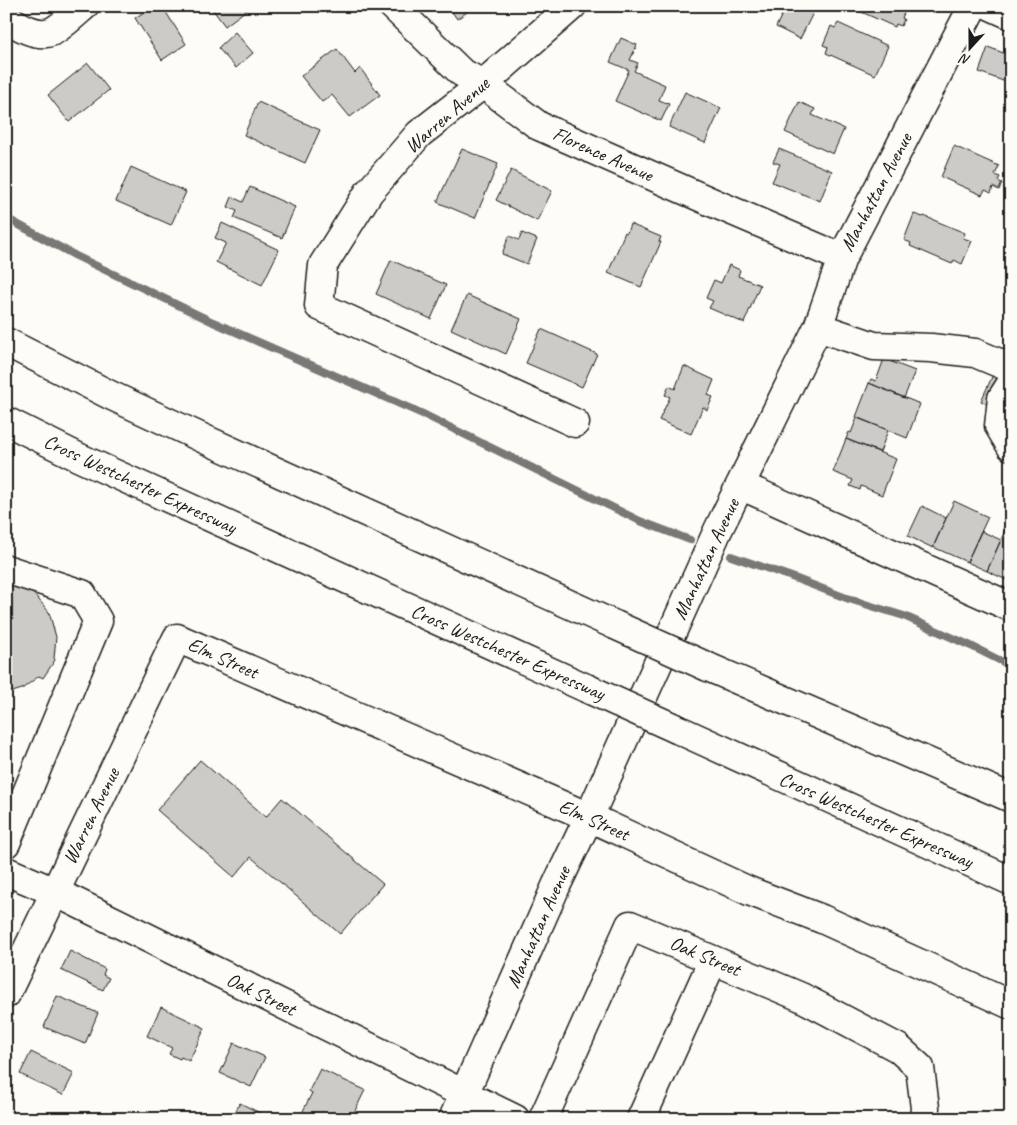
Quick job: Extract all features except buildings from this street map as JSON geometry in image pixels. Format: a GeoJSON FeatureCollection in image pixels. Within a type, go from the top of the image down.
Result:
{"type":"FeatureCollection","features":[{"type":"Feature","properties":{"kind":"main road"},"geometry":{"type":"LineString","coordinates":[[12,22],[36,33],[52,32],[84,6]]}},
{"type":"Feature","properties":{"kind":"main road","name":"Florence Avenue"},"geometry":{"type":"LineString","coordinates":[[393,6],[461,72],[482,84],[540,126],[842,258]]}},
{"type":"Feature","properties":{"kind":"main road","name":"Warren Avenue"},"geometry":{"type":"LineString","coordinates":[[572,6],[482,84],[419,134],[369,192],[323,265],[319,306],[575,423]]}},
{"type":"Feature","properties":{"kind":"main road","name":"Manhattan Avenue"},"geometry":{"type":"LineString","coordinates":[[453,1119],[557,884],[714,539],[818,327],[842,258],[973,6]]}},
{"type":"Feature","properties":{"kind":"main road"},"geometry":{"type":"LineString","coordinates":[[991,6],[1011,15]]}},
{"type":"Feature","properties":{"kind":"main road"},"geometry":{"type":"LineString","coordinates":[[818,327],[874,346],[931,348],[975,353],[1011,368]]}},
{"type":"Feature","properties":{"kind":"main road"},"geometry":{"type":"LineString","coordinates":[[6,342],[110,395],[200,437],[708,668],[1011,798]]}},
{"type":"Feature","properties":{"kind":"main road"},"geometry":{"type":"LineString","coordinates":[[1011,384],[1002,398],[999,426],[1011,446]]}},
{"type":"Feature","properties":{"kind":"main road","name":"Cross Westchester Expressway"},"geometry":{"type":"LineString","coordinates":[[6,421],[98,466],[1011,881]]}},
{"type":"Feature","properties":{"kind":"main road"},"geometry":{"type":"LineString","coordinates":[[740,485],[1011,606]]}},
{"type":"Feature","properties":{"kind":"main road"},"geometry":{"type":"LineString","coordinates":[[6,569],[82,594],[98,621],[6,843]]}},
{"type":"Feature","properties":{"kind":"main road","name":"Warren Avenue"},"geometry":{"type":"LineString","coordinates":[[6,994],[177,638]]}},
{"type":"Feature","properties":{"kind":"main road","name":"Elm Street"},"geometry":{"type":"LineString","coordinates":[[177,638],[589,817],[749,891],[822,919],[1011,1005]]}},
{"type":"Feature","properties":{"kind":"main road","name":"Oak Street"},"geometry":{"type":"LineString","coordinates":[[6,871],[55,892],[515,1119]]}},
{"type":"Feature","properties":{"kind":"main road","name":"Oak Street"},"geometry":{"type":"LineString","coordinates":[[543,1119],[630,925],[801,997],[898,1048],[920,1068],[925,1108],[924,1119]]}},
{"type":"Feature","properties":{"kind":"main road"},"geometry":{"type":"LineString","coordinates":[[641,1119],[713,960]]}},
{"type":"Feature","properties":{"kind":"waterway"},"geometry":{"type":"LineString","coordinates":[[6,218],[76,256],[213,322],[425,415],[640,521],[690,540]]}},
{"type":"Feature","properties":{"kind":"waterway"},"geometry":{"type":"LineString","coordinates":[[731,556],[849,599],[904,616],[1011,666]]}}]}
